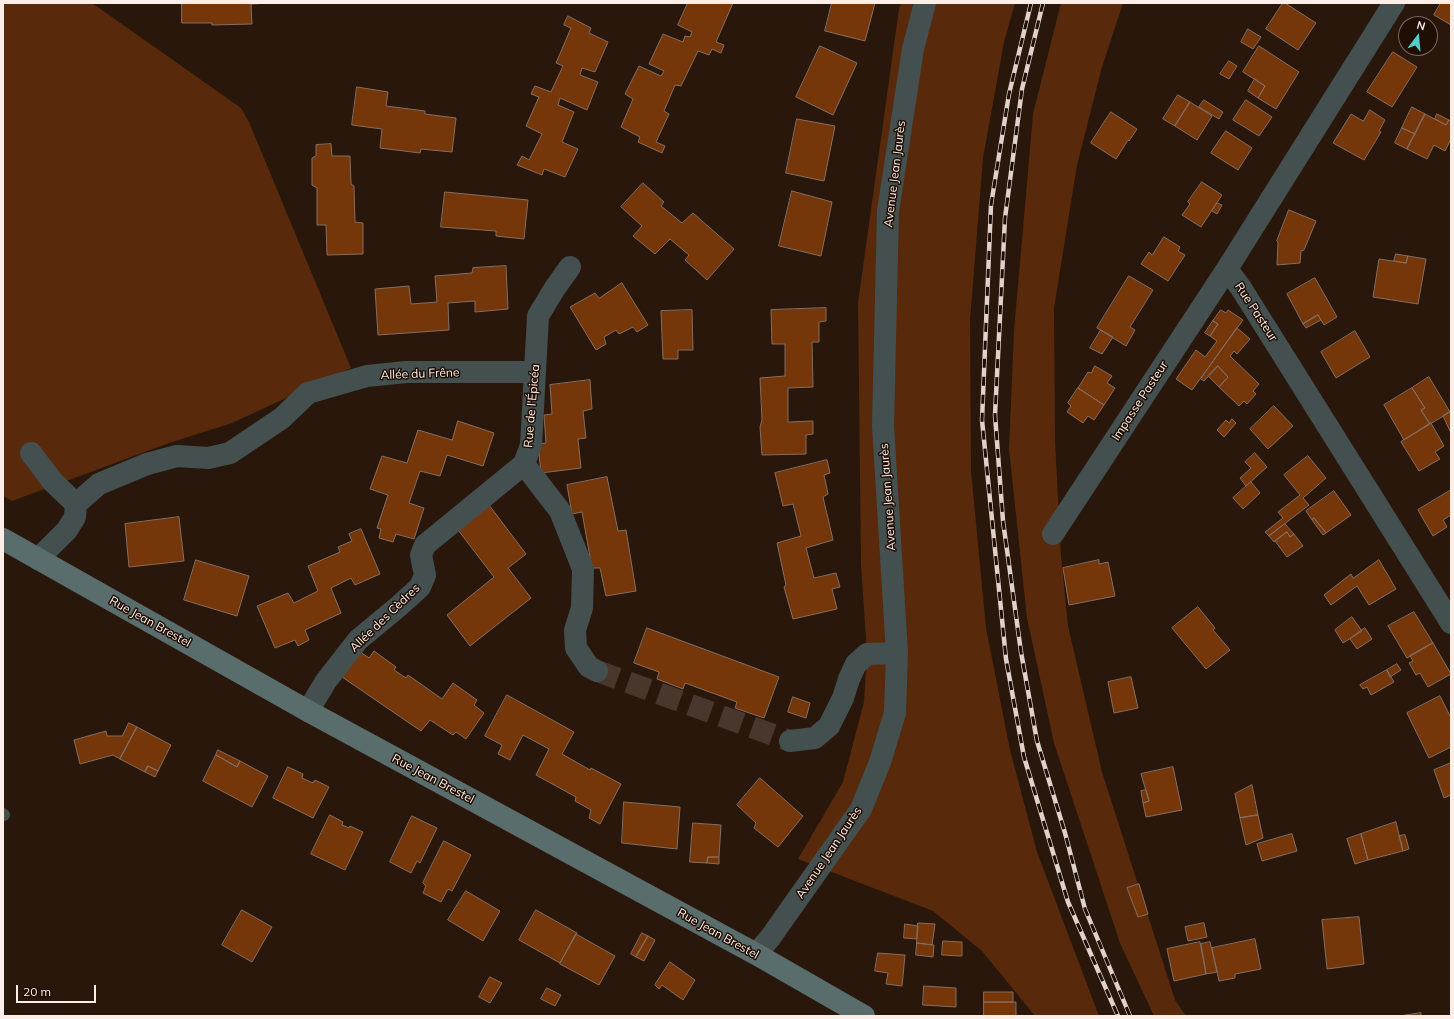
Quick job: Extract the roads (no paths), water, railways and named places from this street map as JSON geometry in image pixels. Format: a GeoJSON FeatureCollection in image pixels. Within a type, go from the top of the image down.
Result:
{"type":"FeatureCollection","features":[{"type":"Feature","properties":{"kind":"street","name":"Avenue Jean Jaurès"},"geometry":{"type":"LineString","coordinates":[[756,954],[770,938],[860,809],[880,762],[895,713],[897,653],[883,426],[888,211],[913,49],[925,3]]}},
{"type":"Feature","properties":{"kind":"street"},"geometry":{"type":"LineString","coordinates":[[1227,269],[1394,3]]}},
{"type":"Feature","properties":{"kind":"street","name":"Rue de l'Épicéa"},"geometry":{"type":"LineString","coordinates":[[570,267],[538,316],[531,445],[524,464],[560,511],[583,569],[582,608],[575,630],[576,648],[589,667],[597,671]]}},
{"type":"Feature","properties":{"kind":"street","name":"Impasse Pasteur"},"geometry":{"type":"LineString","coordinates":[[1053,534],[1227,269]]}},
{"type":"Feature","properties":{"kind":"street","name":"Rue Pasteur"},"geometry":{"type":"LineString","coordinates":[[1227,269],[1241,288],[1451,623]]}},
{"type":"Feature","properties":{"kind":"street","name":"Allée du Frêne"},"geometry":{"type":"LineString","coordinates":[[76,504],[99,484],[147,464],[177,456],[208,458],[230,453],[282,418],[308,393],[367,376],[406,372],[535,372]]}},
{"type":"Feature","properties":{"kind":"street"},"geometry":{"type":"LineString","coordinates":[[31,453],[53,482],[76,504],[75,517],[67,530],[38,559]]}},
{"type":"Feature","properties":{"kind":"street","name":"Allée des Cèdres"},"geometry":{"type":"LineString","coordinates":[[308,711],[326,681],[358,640],[399,606],[420,586],[425,575],[421,556],[425,545],[524,464]]}},
{"type":"Feature","properties":{"kind":"street","name":"Rue Jean Brestel"},"geometry":{"type":"LineString","coordinates":[[3,539],[308,711],[756,954],[864,1016]]}},
{"type":"Feature","properties":{"kind":"street"},"geometry":{"type":"LineString","coordinates":[[790,741],[815,738],[830,726],[856,664],[867,654],[897,653]]}},
{"type":"Feature","properties":{"kind":"tunnel"},"geometry":{"type":"LineString","coordinates":[[597,671],[790,741]]}},
{"type":"Feature","properties":{"kind":"railway"},"geometry":{"type":"LineString","coordinates":[[1031,3],[1009,94],[991,205],[982,420],[1006,659],[1024,757],[1068,902],[1118,1016]]}},
{"type":"Feature","properties":{"kind":"railway"},"geometry":{"type":"LineString","coordinates":[[1043,3],[1022,89],[1005,218],[995,415],[1003,521],[1021,652],[1037,741],[1065,833],[1085,909],[1130,1016]]}}]}
